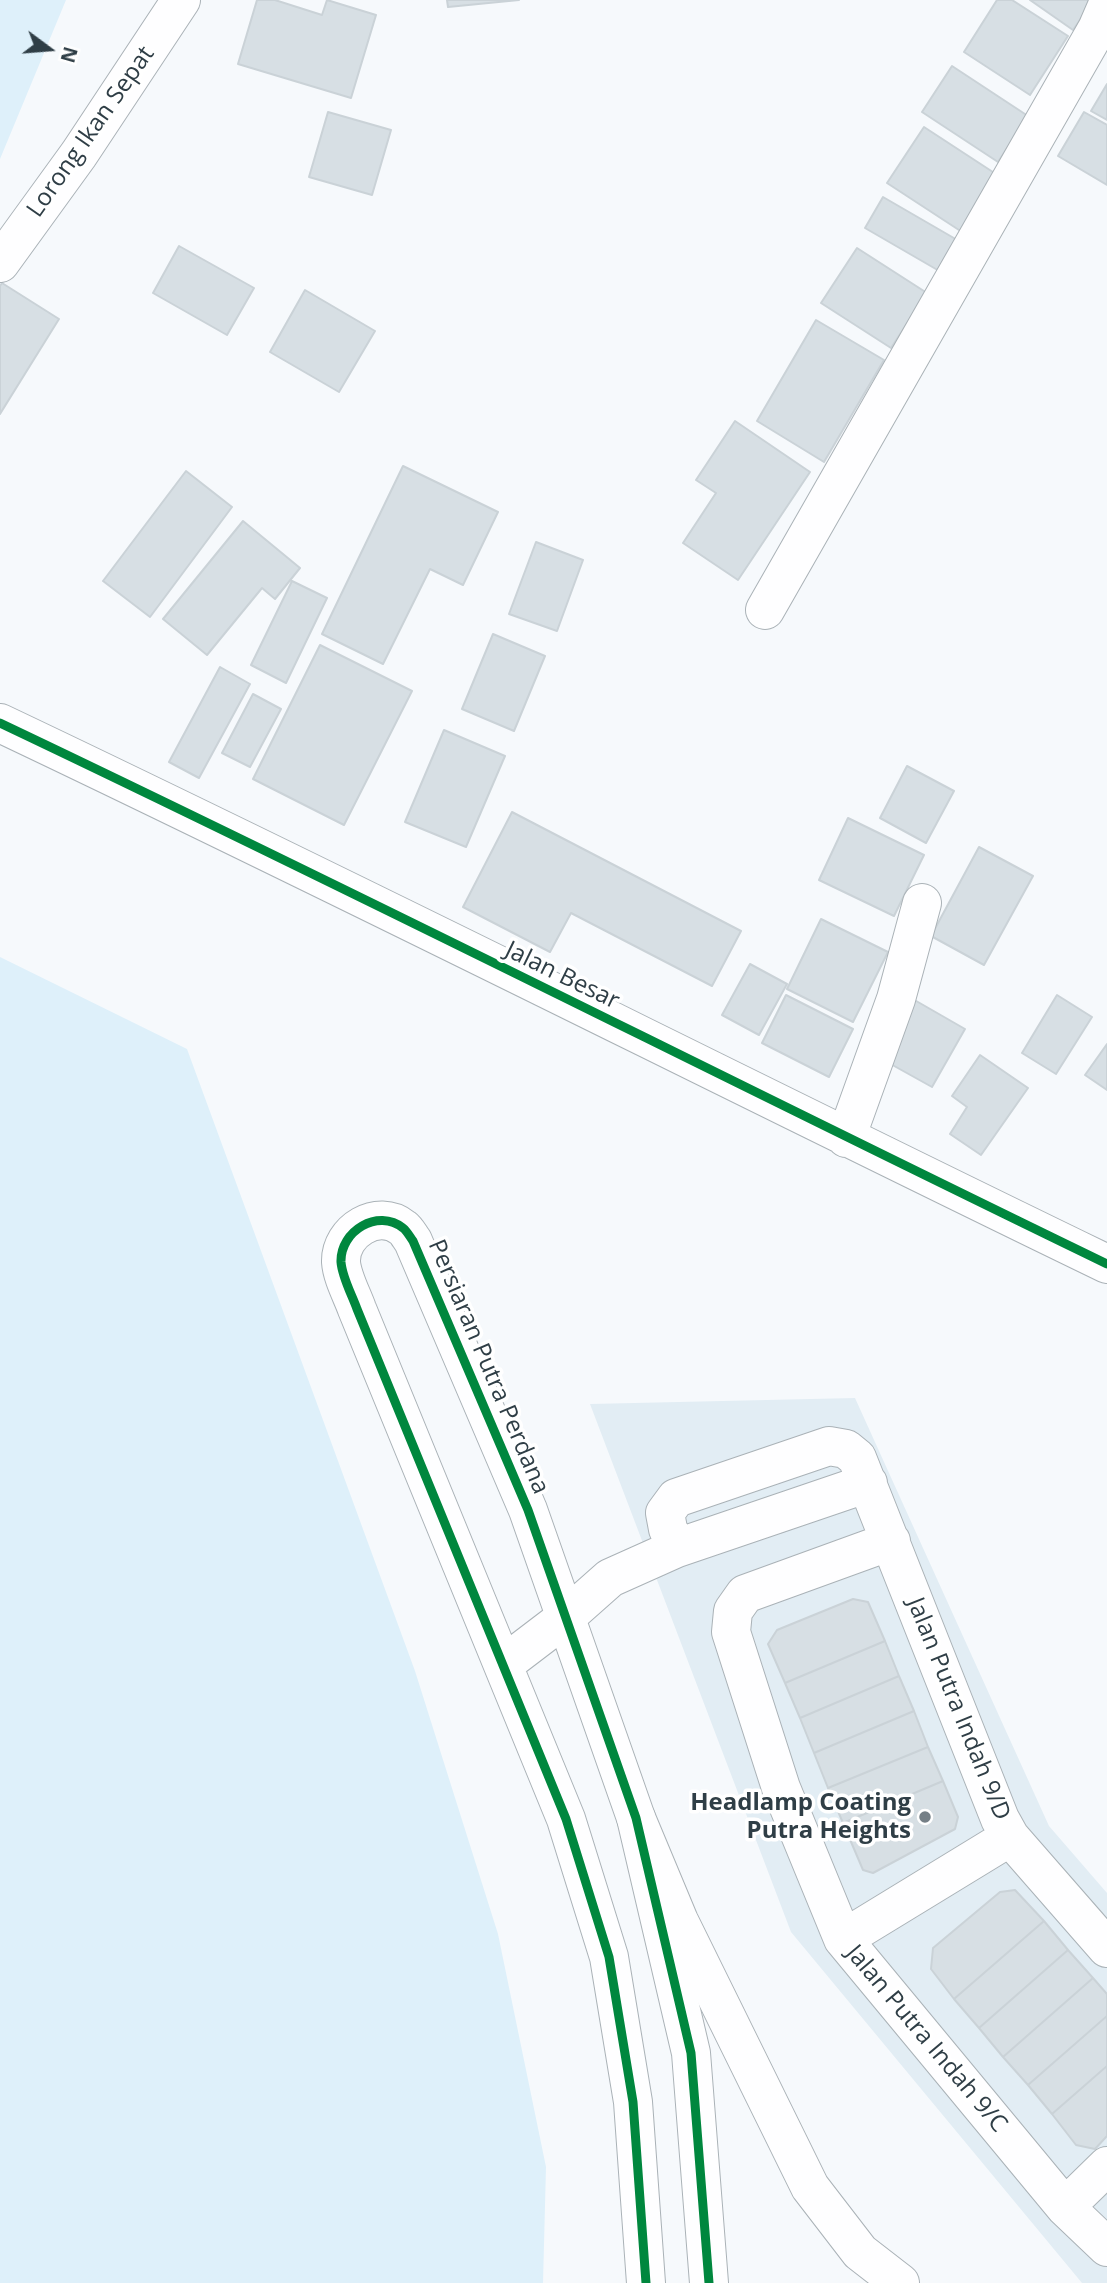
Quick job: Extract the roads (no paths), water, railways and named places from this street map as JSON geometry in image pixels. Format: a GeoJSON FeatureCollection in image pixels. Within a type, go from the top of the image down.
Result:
{"type":"FeatureCollection","features":[{"type":"Feature","properties":{"kind":"street","name":"Lorong Ikan Sepat"},"geometry":{"type":"LineString","coordinates":[[0,263],[79,154],[181,0]]}},
{"type":"Feature","properties":{"kind":"street"},"geometry":{"type":"LineString","coordinates":[[765,610],[1097,29],[1107,6]]}},
{"type":"Feature","properties":{"kind":"street","name":"Jalan Besar"},"geometry":{"type":"LineString","coordinates":[[0,723],[1107,1264]]}},
{"type":"Feature","properties":{"kind":"street"},"geometry":{"type":"LineString","coordinates":[[846,1138],[896,999],[922,903]]}},
{"type":"Feature","properties":{"kind":"street","name":"Persiaran Putra Perdana"},"geometry":{"type":"LineString","coordinates":[[646,2283],[633,2102],[609,1957],[566,1819],[341,1264],[343,1249],[350,1234],[366,1223],[385,1220],[402,1227],[413,1241],[528,1510],[636,1818],[691,2053],[709,2283]]}},
{"type":"Feature","properties":{"kind":"street","name":"Jalan Putra Indah 9/D"},"geometry":{"type":"LineString","coordinates":[[566,1617],[610,1578],[677,1548],[668,1530],[665,1513],[676,1498],[829,1446],[846,1449],[857,1458],[868,1483],[1000,1819],[1010,1836],[1107,1948]]}},
{"type":"Feature","properties":{"kind":"street","name":"Jalan Putra Indah 9/C"},"geometry":{"type":"LineString","coordinates":[[891,1541],[745,1594],[733,1611],[731,1632],[781,1788],[843,1939],[1065,2207],[1107,2246]]}},
{"type":"Feature","properties":{"kind":"street"},"geometry":{"type":"LineString","coordinates":[[503,1665],[566,1617]]}},
{"type":"Feature","properties":{"kind":"street"},"geometry":{"type":"LineString","coordinates":[[636,1818],[679,1921],[810,2187],[860,2252],[900,2283]]}},
{"type":"Feature","properties":{"kind":"street"},"geometry":{"type":"LineString","coordinates":[[843,1939],[1010,1836]]}},
{"type":"Feature","properties":{"kind":"street"},"geometry":{"type":"LineString","coordinates":[[1065,2207],[1107,2166]]}},
{"type":"Feature","properties":{"kind":"place","name":"Headlamp Coating Putra Heights"},"geometry":{"type":"Point","coordinates":[925,1817]}}]}
